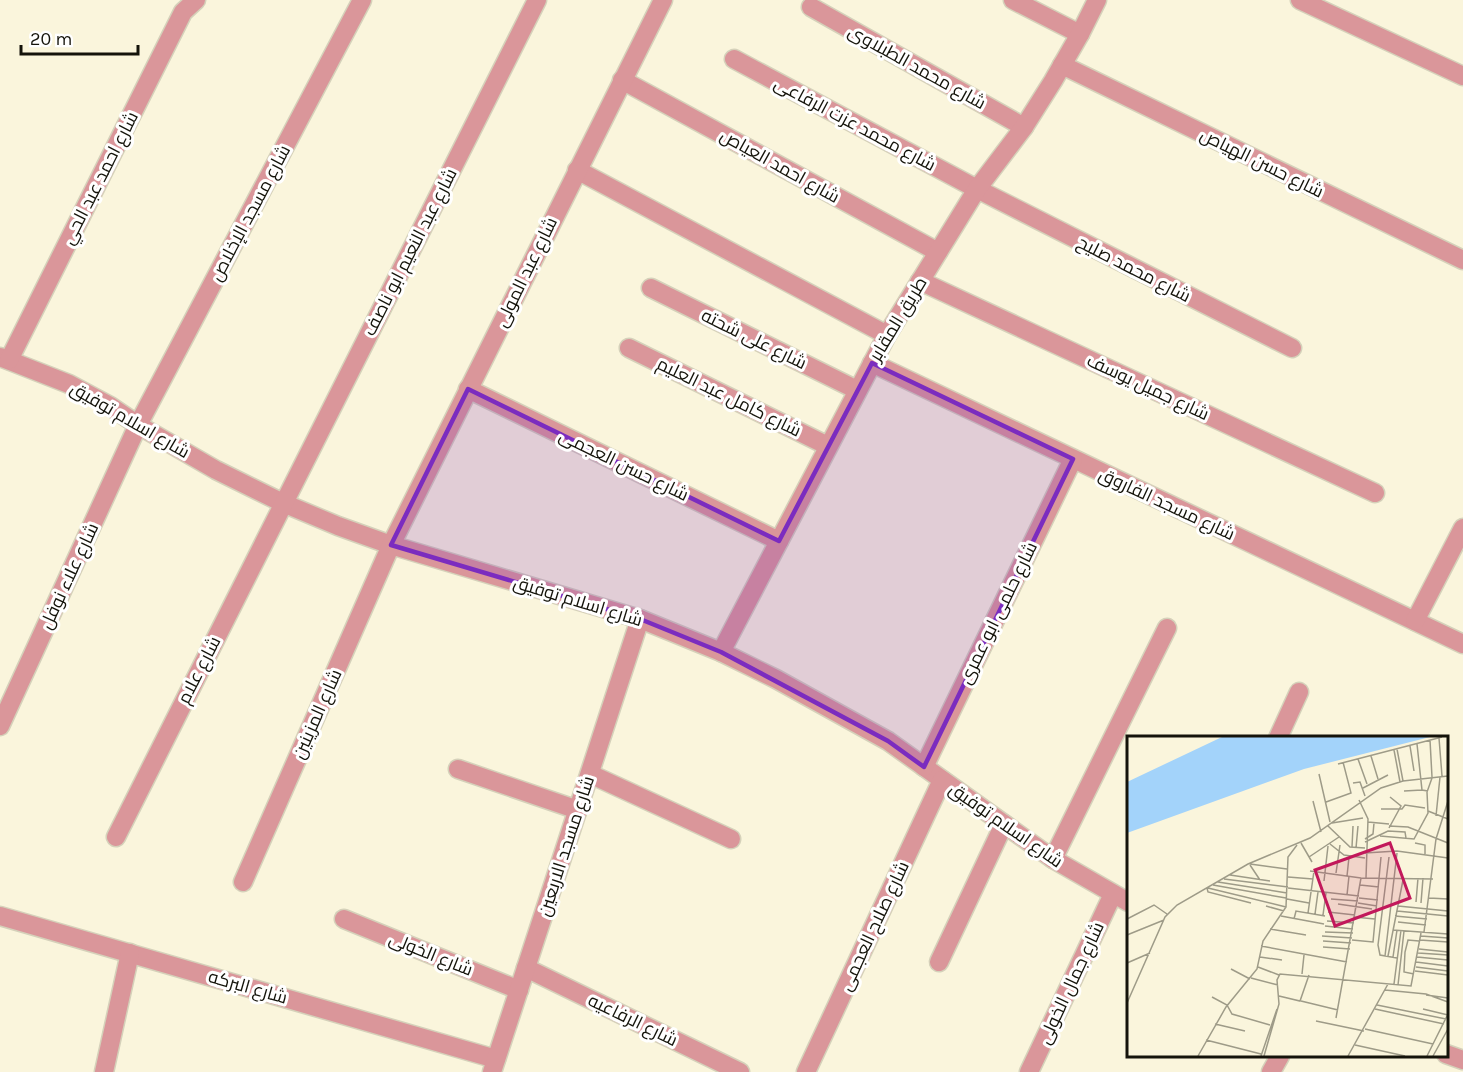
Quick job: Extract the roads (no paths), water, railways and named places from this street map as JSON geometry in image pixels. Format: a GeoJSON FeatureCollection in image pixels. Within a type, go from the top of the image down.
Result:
{"type":"FeatureCollection","features":[{"type":"Feature","properties":{"kind":"street","name":"شارع احمد عبد الحي"},"geometry":{"type":"LineString","coordinates":[[5,359],[183,12],[196,0]]}},
{"type":"Feature","properties":{"kind":"street","name":"شارع مسجد الإخلاص"},"geometry":{"type":"LineString","coordinates":[[138,426],[362,0]]}},
{"type":"Feature","properties":{"kind":"street","name":"شارع عبد النعيم ابو ناصف"},"geometry":{"type":"LineString","coordinates":[[283,503],[537,0]]}},
{"type":"Feature","properties":{"kind":"street","name":"شارع عبد المولى"},"geometry":{"type":"LineString","coordinates":[[391,545],[663,0]]}},
{"type":"Feature","properties":{"kind":"street"},"geometry":{"type":"LineString","coordinates":[[1013,0],[1080,34]]}},
{"type":"Feature","properties":{"kind":"street","name":"طريق المقابر"},"geometry":{"type":"LineString","coordinates":[[721,652],[887,335],[976,189],[1024,127],[1080,34],[1097,0]]}},
{"type":"Feature","properties":{"kind":"street"},"geometry":{"type":"LineString","coordinates":[[1300,0],[1463,76]]}},
{"type":"Feature","properties":{"kind":"street","name":"شارع محمد الطبلاوى"},"geometry":{"type":"LineString","coordinates":[[811,7],[1024,127]]}},
{"type":"Feature","properties":{"kind":"street","name":"شارع محمد عزت الرفاعى"},"geometry":{"type":"LineString","coordinates":[[734,59],[976,189]]}},
{"type":"Feature","properties":{"kind":"street","name":"شارع حسن الهياص"},"geometry":{"type":"LineString","coordinates":[[1062,65],[1463,260]]}},
{"type":"Feature","properties":{"kind":"street","name":"شارع احمد العياص"},"geometry":{"type":"LineString","coordinates":[[622,80],[938,252]]}},
{"type":"Feature","properties":{"kind":"street"},"geometry":{"type":"LineString","coordinates":[[577,170],[887,335]]}},
{"type":"Feature","properties":{"kind":"street","name":"شارع محمد صليح"},"geometry":{"type":"LineString","coordinates":[[976,189],[1292,348]]}},
{"type":"Feature","properties":{"kind":"street","name":"شارع جميل يوسف"},"geometry":{"type":"LineString","coordinates":[[921,280],[1375,493]]}},
{"type":"Feature","properties":{"kind":"street","name":"شارع على شحته"},"geometry":{"type":"LineString","coordinates":[[651,288],[857,390]]}},
{"type":"Feature","properties":{"kind":"street","name":"شارع كامل عبد العليم"},"geometry":{"type":"LineString","coordinates":[[629,348],[828,446]]}},
{"type":"Feature","properties":{"kind":"street","name":"شارع اسلام توفيق"},"geometry":{"type":"LineString","coordinates":[[5,359],[69,384],[110,406],[138,426],[216,471],[338,526],[391,545],[640,619],[721,652],[777,679],[888,741],[1053,859],[1121,898]]}},
{"type":"Feature","properties":{"kind":"street","name":"شارع مسجد الفاروق"},"geometry":{"type":"LineString","coordinates":[[872,363],[1463,644]]}},
{"type":"Feature","properties":{"kind":"street","name":"شارع حسن العجمى"},"geometry":{"type":"LineString","coordinates":[[468,389],[779,541]]}},
{"type":"Feature","properties":{"kind":"street","name":"شارع علاء نوفل"},"geometry":{"type":"LineString","coordinates":[[0,726],[138,426]]}},
{"type":"Feature","properties":{"kind":"street","name":"شارع حلمى ابو عمرى"},"geometry":{"type":"LineString","coordinates":[[924,767],[1072,459]]}},
{"type":"Feature","properties":{"kind":"street","name":"شارع علام"},"geometry":{"type":"LineString","coordinates":[[116,837],[283,503]]}},
{"type":"Feature","properties":{"kind":"street"},"geometry":{"type":"LineString","coordinates":[[1415,621],[1463,528]]}},
{"type":"Feature","properties":{"kind":"street","name":"شارع المزينين"},"geometry":{"type":"LineString","coordinates":[[243,882],[391,545]]}},
{"type":"Feature","properties":{"kind":"street","name":"شارع مسجد الاربعين"},"geometry":{"type":"LineString","coordinates":[[494,1066],[640,619]]}},
{"type":"Feature","properties":{"kind":"street"},"geometry":{"type":"LineString","coordinates":[[1053,859],[1167,627]]}},
{"type":"Feature","properties":{"kind":"street"},"geometry":{"type":"LineString","coordinates":[[1279,736],[1299,692]]}},
{"type":"Feature","properties":{"kind":"street"},"geometry":{"type":"LineString","coordinates":[[458,769],[578,810]]}},
{"type":"Feature","properties":{"kind":"street"},"geometry":{"type":"LineString","coordinates":[[590,774],[731,839]]}},
{"type":"Feature","properties":{"kind":"street","name":"شارع صلاح العجمى"},"geometry":{"type":"LineString","coordinates":[[806,1072],[942,780]]}},
{"type":"Feature","properties":{"kind":"street"},"geometry":{"type":"LineString","coordinates":[[939,963],[1004,824]]}},
{"type":"Feature","properties":{"kind":"street","name":"شارع جمال الخولى"},"geometry":{"type":"LineString","coordinates":[[1029,1072],[1121,898]]}},
{"type":"Feature","properties":{"kind":"street","name":"شارع البركه"},"geometry":{"type":"LineString","coordinates":[[0,916],[130,953],[494,1066]]}},
{"type":"Feature","properties":{"kind":"street","name":"شارع الخولى"},"geometry":{"type":"LineString","coordinates":[[344,919],[519,990]]}},
{"type":"Feature","properties":{"kind":"street"},"geometry":{"type":"LineString","coordinates":[[104,1072],[130,953]]}},
{"type":"Feature","properties":{"kind":"street","name":"شارع الرفاعيه"},"geometry":{"type":"LineString","coordinates":[[526,968],[740,1072]]}},
{"type":"Feature","properties":{"kind":"street"},"geometry":{"type":"LineString","coordinates":[[1448,1055],[1463,1060]]}},
{"type":"Feature","properties":{"kind":"street"},"geometry":{"type":"LineString","coordinates":[[1271,1072],[1279,1057]]}}]}
